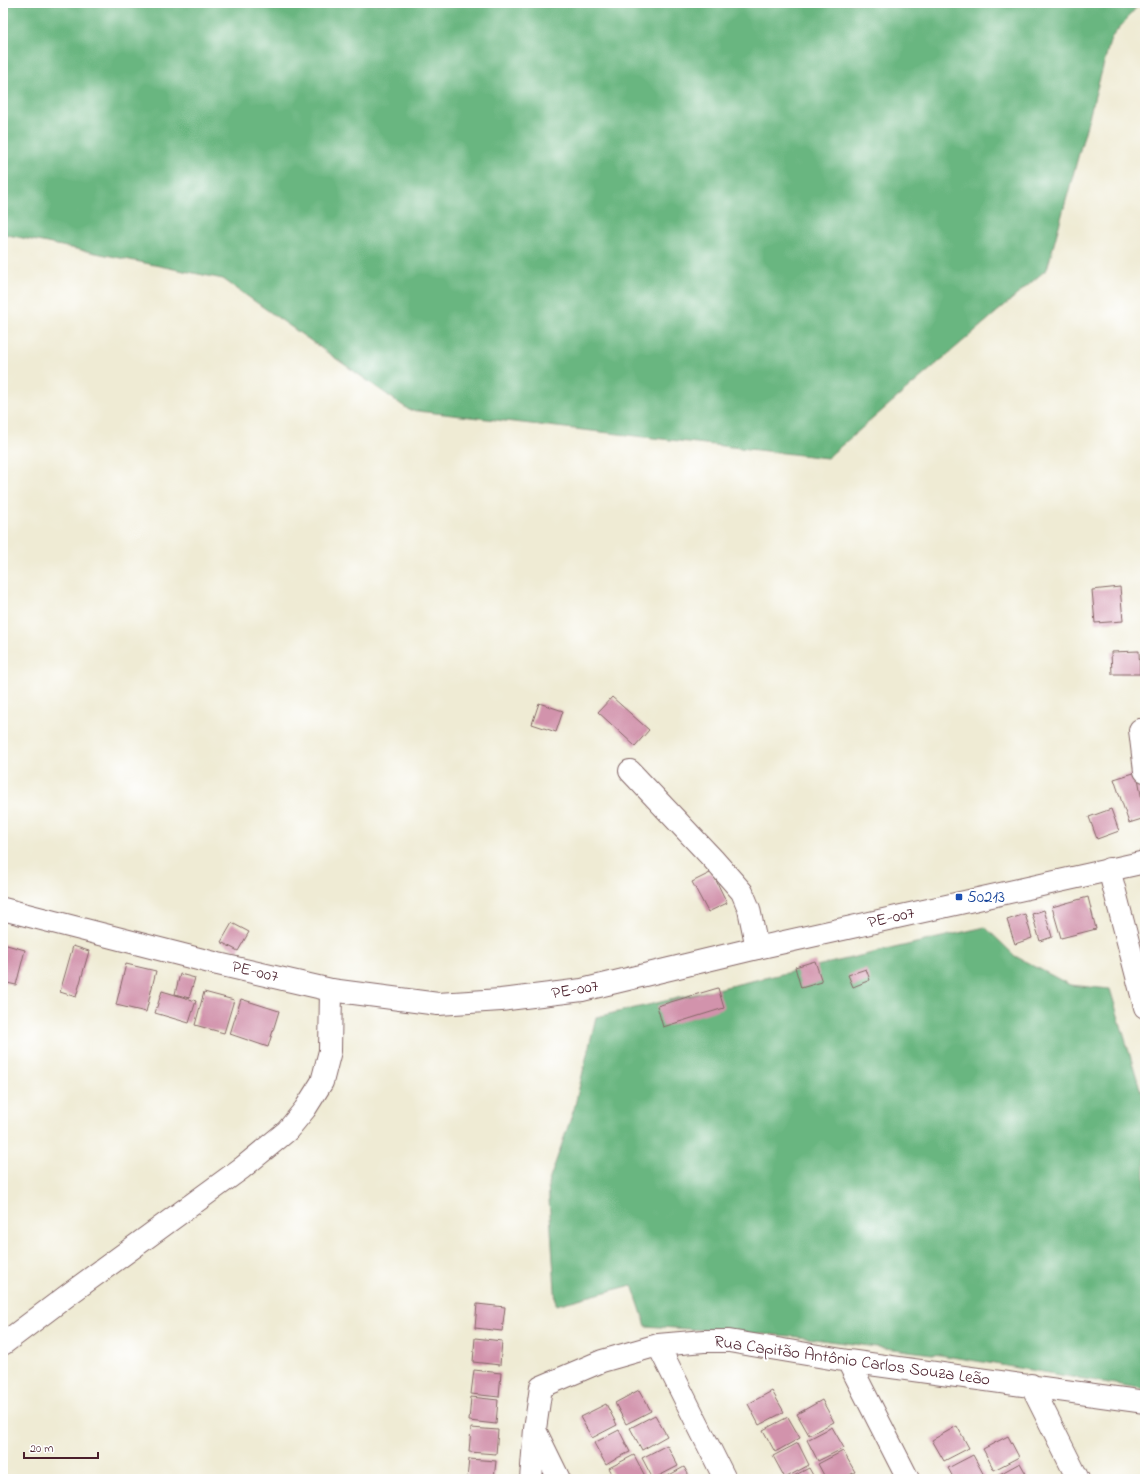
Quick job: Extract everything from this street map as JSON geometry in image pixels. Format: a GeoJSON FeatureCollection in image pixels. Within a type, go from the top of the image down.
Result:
{"type":"FeatureCollection","features":[{"type":"Feature","properties":{"kind":"street"},"geometry":{"type":"LineString","coordinates":[[1140,730],[1145,771]]}},
{"type":"Feature","properties":{"kind":"street"},"geometry":{"type":"LineString","coordinates":[[630,770],[742,892],[750,909],[757,948]]}},
{"type":"Feature","properties":{"kind":"street","name":"PE-007"},"geometry":{"type":"LineString","coordinates":[[3,909],[218,964],[331,990],[438,1004],[502,1000],[582,990],[757,948],[1145,862]]}},
{"type":"Feature","properties":{"kind":"street"},"geometry":{"type":"LineString","coordinates":[[1109,869],[1145,1007]]}},
{"type":"Feature","properties":{"kind":"street"},"geometry":{"type":"LineString","coordinates":[[3,1344],[242,1168],[287,1131],[305,1109],[322,1082],[330,1051],[331,990]]}},
{"type":"Feature","properties":{"kind":"street","name":"Rua Capitão Antônio Carlos Souza Leão"},"geometry":{"type":"LineString","coordinates":[[535,1429],[541,1387],[602,1361],[658,1345],[704,1341],[729,1341],[848,1361],[1031,1385],[1145,1402]]}},
{"type":"Feature","properties":{"kind":"street"},"geometry":{"type":"LineString","coordinates":[[658,1345],[725,1479]]}},
{"type":"Feature","properties":{"kind":"street"},"geometry":{"type":"LineString","coordinates":[[848,1361],[908,1479]]}},
{"type":"Feature","properties":{"kind":"street"},"geometry":{"type":"LineString","coordinates":[[1031,1385],[1078,1479]]}},
{"type":"Feature","properties":{"kind":"street"},"geometry":{"type":"LineString","coordinates":[[531,1479],[535,1429]]}},
{"type":"Feature","properties":{"kind":"street"},"geometry":{"type":"LineString","coordinates":[[535,1429],[559,1479]]}},
{"type":"Feature","properties":{"kind":"green space"},"geometry":{"type":"Polygon","coordinates":[[[3,3],[1140,3],[1111,38],[1047,269],[827,458],[409,410],[223,279],[3,234],[3,3]]]}},
{"type":"Feature","properties":{"kind":"green space"},"geometry":{"type":"Polygon","coordinates":[[[985,927],[1015,956],[1070,985],[1110,989],[1145,1105],[1145,1389],[940,1355],[790,1336],[646,1326],[632,1285],[556,1305],[548,1184],[574,1109],[596,1017],[985,927]]]}},
{"type":"Feature","properties":{"kind":"building"},"geometry":{"type":"Polygon","coordinates":[[[1120,587],[1123,621],[1095,623],[1092,590],[1120,587]]]}},
{"type":"Feature","properties":{"kind":"building"},"geometry":{"type":"Polygon","coordinates":[[[1139,651],[1140,674],[1112,674],[1111,652],[1139,651]]]}},
{"type":"Feature","properties":{"kind":"building"},"geometry":{"type":"Polygon","coordinates":[[[612,697],[649,730],[635,746],[598,712],[612,697]]]}},
{"type":"Feature","properties":{"kind":"building"},"geometry":{"type":"Polygon","coordinates":[[[539,703],[563,711],[556,732],[532,724],[539,703]]]}},
{"type":"Feature","properties":{"kind":"building"},"geometry":{"type":"Polygon","coordinates":[[[1137,772],[1145,818],[1129,823],[1114,779],[1137,772]]]}},
{"type":"Feature","properties":{"kind":"building"},"geometry":{"type":"Polygon","coordinates":[[[1111,809],[1119,831],[1097,839],[1089,817],[1111,809]]]}},
{"type":"Feature","properties":{"kind":"building"},"geometry":{"type":"Polygon","coordinates":[[[712,872],[727,903],[708,912],[692,882],[712,872]]]}},
{"type":"Feature","properties":{"kind":"building"},"geometry":{"type":"Polygon","coordinates":[[[1088,897],[1096,929],[1061,938],[1052,907],[1088,897]]]}},
{"type":"Feature","properties":{"kind":"building"},"geometry":{"type":"Polygon","coordinates":[[[1044,910],[1052,937],[1040,941],[1032,914],[1044,910]]]}},
{"type":"Feature","properties":{"kind":"building"},"geometry":{"type":"Polygon","coordinates":[[[1025,914],[1032,938],[1015,944],[1007,920],[1025,914]]]}},
{"type":"Feature","properties":{"kind":"building"},"geometry":{"type":"Polygon","coordinates":[[[232,923],[249,932],[238,951],[221,942],[232,923]]]}},
{"type":"Feature","properties":{"kind":"building"},"geometry":{"type":"Polygon","coordinates":[[[3,944],[25,950],[16,985],[3,982],[3,944]]]}},
{"type":"Feature","properties":{"kind":"building"},"geometry":{"type":"Polygon","coordinates":[[[73,946],[89,951],[76,997],[60,992],[73,946]]]}},
{"type":"Feature","properties":{"kind":"building"},"geometry":{"type":"Polygon","coordinates":[[[815,961],[822,982],[801,988],[795,967],[815,961]]]}},
{"type":"Feature","properties":{"kind":"building"},"geometry":{"type":"Polygon","coordinates":[[[126,964],[156,971],[146,1012],[116,1005],[126,964]]]}},
{"type":"Feature","properties":{"kind":"building"},"geometry":{"type":"Polygon","coordinates":[[[866,969],[870,980],[853,987],[848,975],[866,969]]]}},
{"type":"Feature","properties":{"kind":"building"},"geometry":{"type":"Polygon","coordinates":[[[180,974],[195,978],[189,998],[175,994],[180,974]]]}},
{"type":"Feature","properties":{"kind":"building"},"geometry":{"type":"Polygon","coordinates":[[[718,988],[724,1008],[663,1027],[657,1006],[718,988]]]}},
{"type":"Feature","properties":{"kind":"building"},"geometry":{"type":"Polygon","coordinates":[[[162,991],[196,1001],[189,1023],[155,1013],[162,991]]]}},
{"type":"Feature","properties":{"kind":"building"},"geometry":{"type":"Polygon","coordinates":[[[204,992],[234,1000],[224,1033],[195,1025],[204,992]]]}},
{"type":"Feature","properties":{"kind":"building"},"geometry":{"type":"Polygon","coordinates":[[[241,999],[279,1011],[268,1047],[230,1034],[241,999]]]}},
{"type":"Feature","properties":{"kind":"building"},"geometry":{"type":"Polygon","coordinates":[[[477,1304],[505,1307],[502,1331],[475,1328],[477,1304]]]}},
{"type":"Feature","properties":{"kind":"building"},"geometry":{"type":"Polygon","coordinates":[[[475,1338],[502,1341],[500,1365],[473,1362],[475,1338]]]}},
{"type":"Feature","properties":{"kind":"building"},"geometry":{"type":"Polygon","coordinates":[[[474,1370],[501,1373],[499,1397],[471,1394],[474,1370]]]}},
{"type":"Feature","properties":{"kind":"building"},"geometry":{"type":"Polygon","coordinates":[[[639,1390],[651,1411],[626,1424],[615,1403],[639,1390]]]}},
{"type":"Feature","properties":{"kind":"building"},"geometry":{"type":"Polygon","coordinates":[[[772,1391],[784,1412],[759,1425],[748,1404],[772,1391]]]}},
{"type":"Feature","properties":{"kind":"building"},"geometry":{"type":"Polygon","coordinates":[[[471,1397],[498,1400],[496,1424],[469,1421],[471,1397]]]}},
{"type":"Feature","properties":{"kind":"building"},"geometry":{"type":"Polygon","coordinates":[[[822,1400],[834,1422],[809,1435],[797,1414],[822,1400]]]}},
{"type":"Feature","properties":{"kind":"building"},"geometry":{"type":"Polygon","coordinates":[[[606,1404],[617,1425],[592,1438],[580,1417],[606,1404]]]}},
{"type":"Feature","properties":{"kind":"building"},"geometry":{"type":"Polygon","coordinates":[[[655,1415],[667,1436],[642,1450],[630,1428],[655,1415]]]}},
{"type":"Feature","properties":{"kind":"building"},"geometry":{"type":"Polygon","coordinates":[[[788,1417],[800,1438],[775,1452],[763,1430],[788,1417]]]}},
{"type":"Feature","properties":{"kind":"building"},"geometry":{"type":"Polygon","coordinates":[[[957,1426],[969,1448],[944,1461],[932,1440],[957,1426]]]}},
{"type":"Feature","properties":{"kind":"building"},"geometry":{"type":"Polygon","coordinates":[[[832,1427],[844,1448],[818,1461],[807,1440],[832,1427]]]}},
{"type":"Feature","properties":{"kind":"building"},"geometry":{"type":"Polygon","coordinates":[[[471,1428],[498,1430],[496,1454],[469,1452],[471,1428]]]}},
{"type":"Feature","properties":{"kind":"building"},"geometry":{"type":"Polygon","coordinates":[[[619,1430],[630,1452],[606,1465],[594,1443],[619,1430]]]}},
{"type":"Feature","properties":{"kind":"building"},"geometry":{"type":"Polygon","coordinates":[[[1008,1436],[1019,1457],[994,1470],[983,1449],[1008,1436]]]}},
{"type":"Feature","properties":{"kind":"building"},"geometry":{"type":"Polygon","coordinates":[[[798,1443],[809,1465],[785,1478],[773,1456],[798,1443]]]}},
{"type":"Feature","properties":{"kind":"building"},"geometry":{"type":"Polygon","coordinates":[[[667,1445],[678,1466],[653,1479],[642,1458],[667,1445]]]}},
{"type":"Feature","properties":{"kind":"building"},"geometry":{"type":"Polygon","coordinates":[[[843,1451],[855,1472],[842,1479],[826,1479],[818,1464],[843,1451]]]}},
{"type":"Feature","properties":{"kind":"building"},"geometry":{"type":"Polygon","coordinates":[[[634,1455],[645,1476],[640,1479],[615,1479],[609,1468],[634,1455]]]}},
{"type":"Feature","properties":{"kind":"building"},"geometry":{"type":"Polygon","coordinates":[[[973,1455],[985,1477],[980,1479],[954,1479],[948,1468],[973,1455]]]}},
{"type":"Feature","properties":{"kind":"building"},"geometry":{"type":"Polygon","coordinates":[[[469,1459],[496,1461],[494,1479],[467,1479],[469,1459]]]}},
{"type":"Feature","properties":{"kind":"building"},"geometry":{"type":"Polygon","coordinates":[[[1020,1463],[1029,1479],[997,1479],[996,1476],[1020,1463]]]}},
{"type":"Feature","properties":{"kind":"building"},"geometry":{"type":"Polygon","coordinates":[[[684,1467],[691,1479],[662,1479],[684,1467]]]}},
{"type":"Feature","properties":{"kind":"building"},"geometry":{"type":"Polygon","coordinates":[[[809,1468],[815,1479],[788,1479],[809,1468]]]}},
{"type":"Feature","properties":{"kind":"place","name":"50213"},"geometry":{"type":"Point","coordinates":[959,897]}}]}
